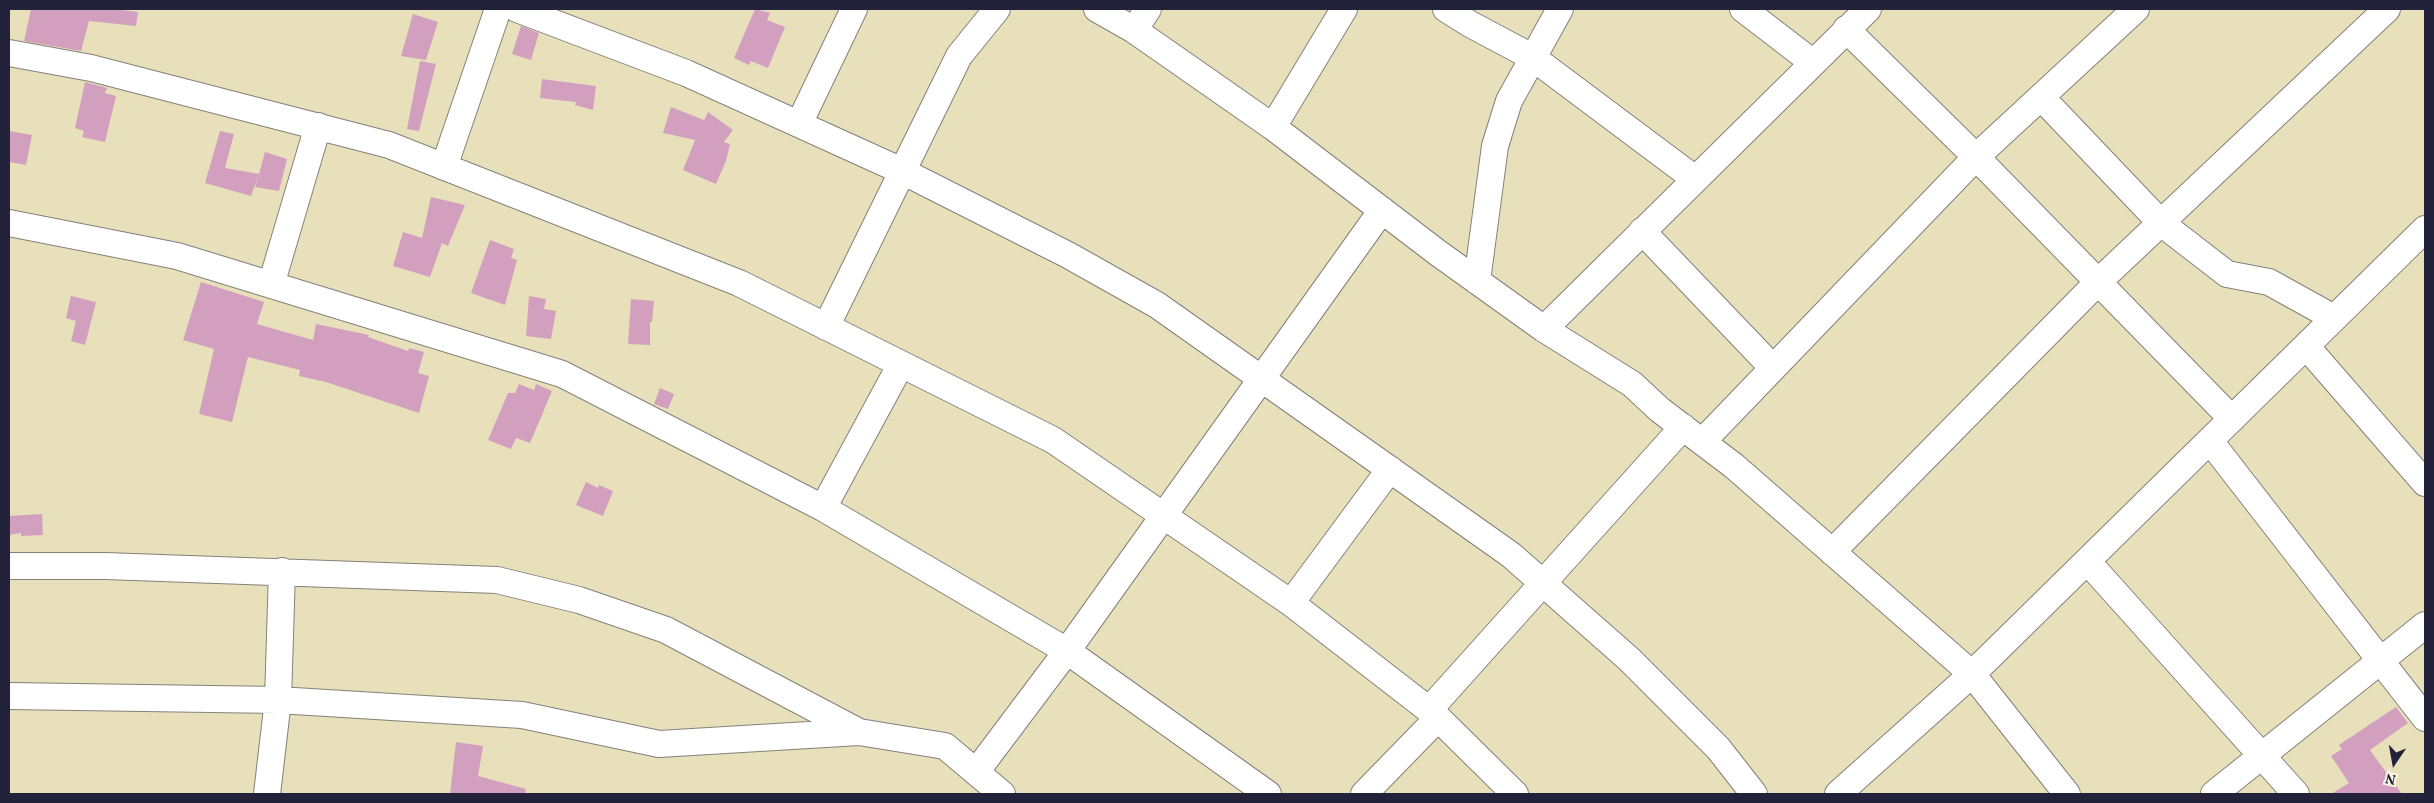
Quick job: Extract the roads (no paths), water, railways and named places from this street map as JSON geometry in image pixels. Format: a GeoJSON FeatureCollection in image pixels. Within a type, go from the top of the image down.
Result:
{"type":"FeatureCollection","features":[{"type":"Feature","properties":{"kind":"street"},"geometry":{"type":"LineString","coordinates":[[444,167],[498,9]]}},
{"type":"Feature","properties":{"kind":"street"},"geometry":{"type":"LineString","coordinates":[[517,9],[686,73],[902,171],[1068,255],[1157,304],[1511,555],[1630,660],[1718,748],[1754,794]]}},
{"type":"Feature","properties":{"kind":"street"},"geometry":{"type":"LineString","coordinates":[[799,124],[854,9]]}},
{"type":"Feature","properties":{"kind":"street"},"geometry":{"type":"LineString","coordinates":[[826,327],[959,56],[997,9]]}},
{"type":"Feature","properties":{"kind":"street"},"geometry":{"type":"LineString","coordinates":[[1097,9],[1141,19],[1273,127],[1476,281],[1544,329],[1632,384],[1734,466],[1972,674],[2067,794]]}},
{"type":"Feature","properties":{"kind":"street"},"geometry":{"type":"LineString","coordinates":[[1273,127],[1344,9]]}},
{"type":"Feature","properties":{"kind":"street"},"geometry":{"type":"LineString","coordinates":[[1446,9],[1532,57],[1695,179]]}},
{"type":"Feature","properties":{"kind":"street"},"geometry":{"type":"LineString","coordinates":[[1476,281],[1494,146],[1509,102],[1560,9]]}},
{"type":"Feature","properties":{"kind":"street"},"geometry":{"type":"LineString","coordinates":[[1743,9],[1812,62]]}},
{"type":"Feature","properties":{"kind":"street"},"geometry":{"type":"LineString","coordinates":[[1544,329],[1812,62],[1868,9]]}},
{"type":"Feature","properties":{"kind":"street"},"geometry":{"type":"LineString","coordinates":[[1364,794],[1434,714],[1543,583],[1692,434],[1773,368],[1976,157],[2136,9]]}},
{"type":"Feature","properties":{"kind":"street"},"geometry":{"type":"LineString","coordinates":[[1832,552],[2097,283],[2387,9]]}},
{"type":"Feature","properties":{"kind":"street"},"geometry":{"type":"LineString","coordinates":[[1846,29],[1976,157],[2097,283],[2232,419]]}},
{"type":"Feature","properties":{"kind":"street"},"geometry":{"type":"LineString","coordinates":[[9,53],[91,68],[389,145],[739,284],[1054,440],[1291,603],[1434,714],[1515,794]]}},
{"type":"Feature","properties":{"kind":"street"},"geometry":{"type":"LineString","coordinates":[[2041,97],[2161,223],[2227,274],[2269,282],[2334,318]]}},
{"type":"Feature","properties":{"kind":"street"},"geometry":{"type":"LineString","coordinates":[[271,285],[318,126]]}},
{"type":"Feature","properties":{"kind":"street"},"geometry":{"type":"LineString","coordinates":[[976,772],[1066,651],[1382,210]]}},
{"type":"Feature","properties":{"kind":"street"},"geometry":{"type":"LineString","coordinates":[[9,223],[177,256],[562,374],[823,508],[1066,651],[1268,794]]}},
{"type":"Feature","properties":{"kind":"street"},"geometry":{"type":"LineString","coordinates":[[1642,231],[1773,368]]}},
{"type":"Feature","properties":{"kind":"street"},"geometry":{"type":"LineString","coordinates":[[1843,794],[1972,674],[2334,318],[2423,236]]}},
{"type":"Feature","properties":{"kind":"street"},"geometry":{"type":"LineString","coordinates":[[2306,346],[2425,483]]}},
{"type":"Feature","properties":{"kind":"street"},"geometry":{"type":"LineString","coordinates":[[823,508],[901,364]]}},
{"type":"Feature","properties":{"kind":"street"},"geometry":{"type":"LineString","coordinates":[[2210,441],[2425,718]]}},
{"type":"Feature","properties":{"kind":"street"},"geometry":{"type":"LineString","coordinates":[[1291,603],[1390,469]]}},
{"type":"Feature","properties":{"kind":"street"},"geometry":{"type":"LineString","coordinates":[[2087,561],[2296,794]]}},
{"type":"Feature","properties":{"kind":"street"},"geometry":{"type":"LineString","coordinates":[[9,566],[105,566],[282,571],[497,580],[579,600],[666,630],[859,732]]}},
{"type":"Feature","properties":{"kind":"street"},"geometry":{"type":"LineString","coordinates":[[267,794],[278,700],[282,571]]}},
{"type":"Feature","properties":{"kind":"street"},"geometry":{"type":"LineString","coordinates":[[2214,794],[2425,625]]}},
{"type":"Feature","properties":{"kind":"street"},"geometry":{"type":"LineString","coordinates":[[9,696],[278,700],[522,715],[660,744],[859,732],[945,746],[1002,794]]}}]}
